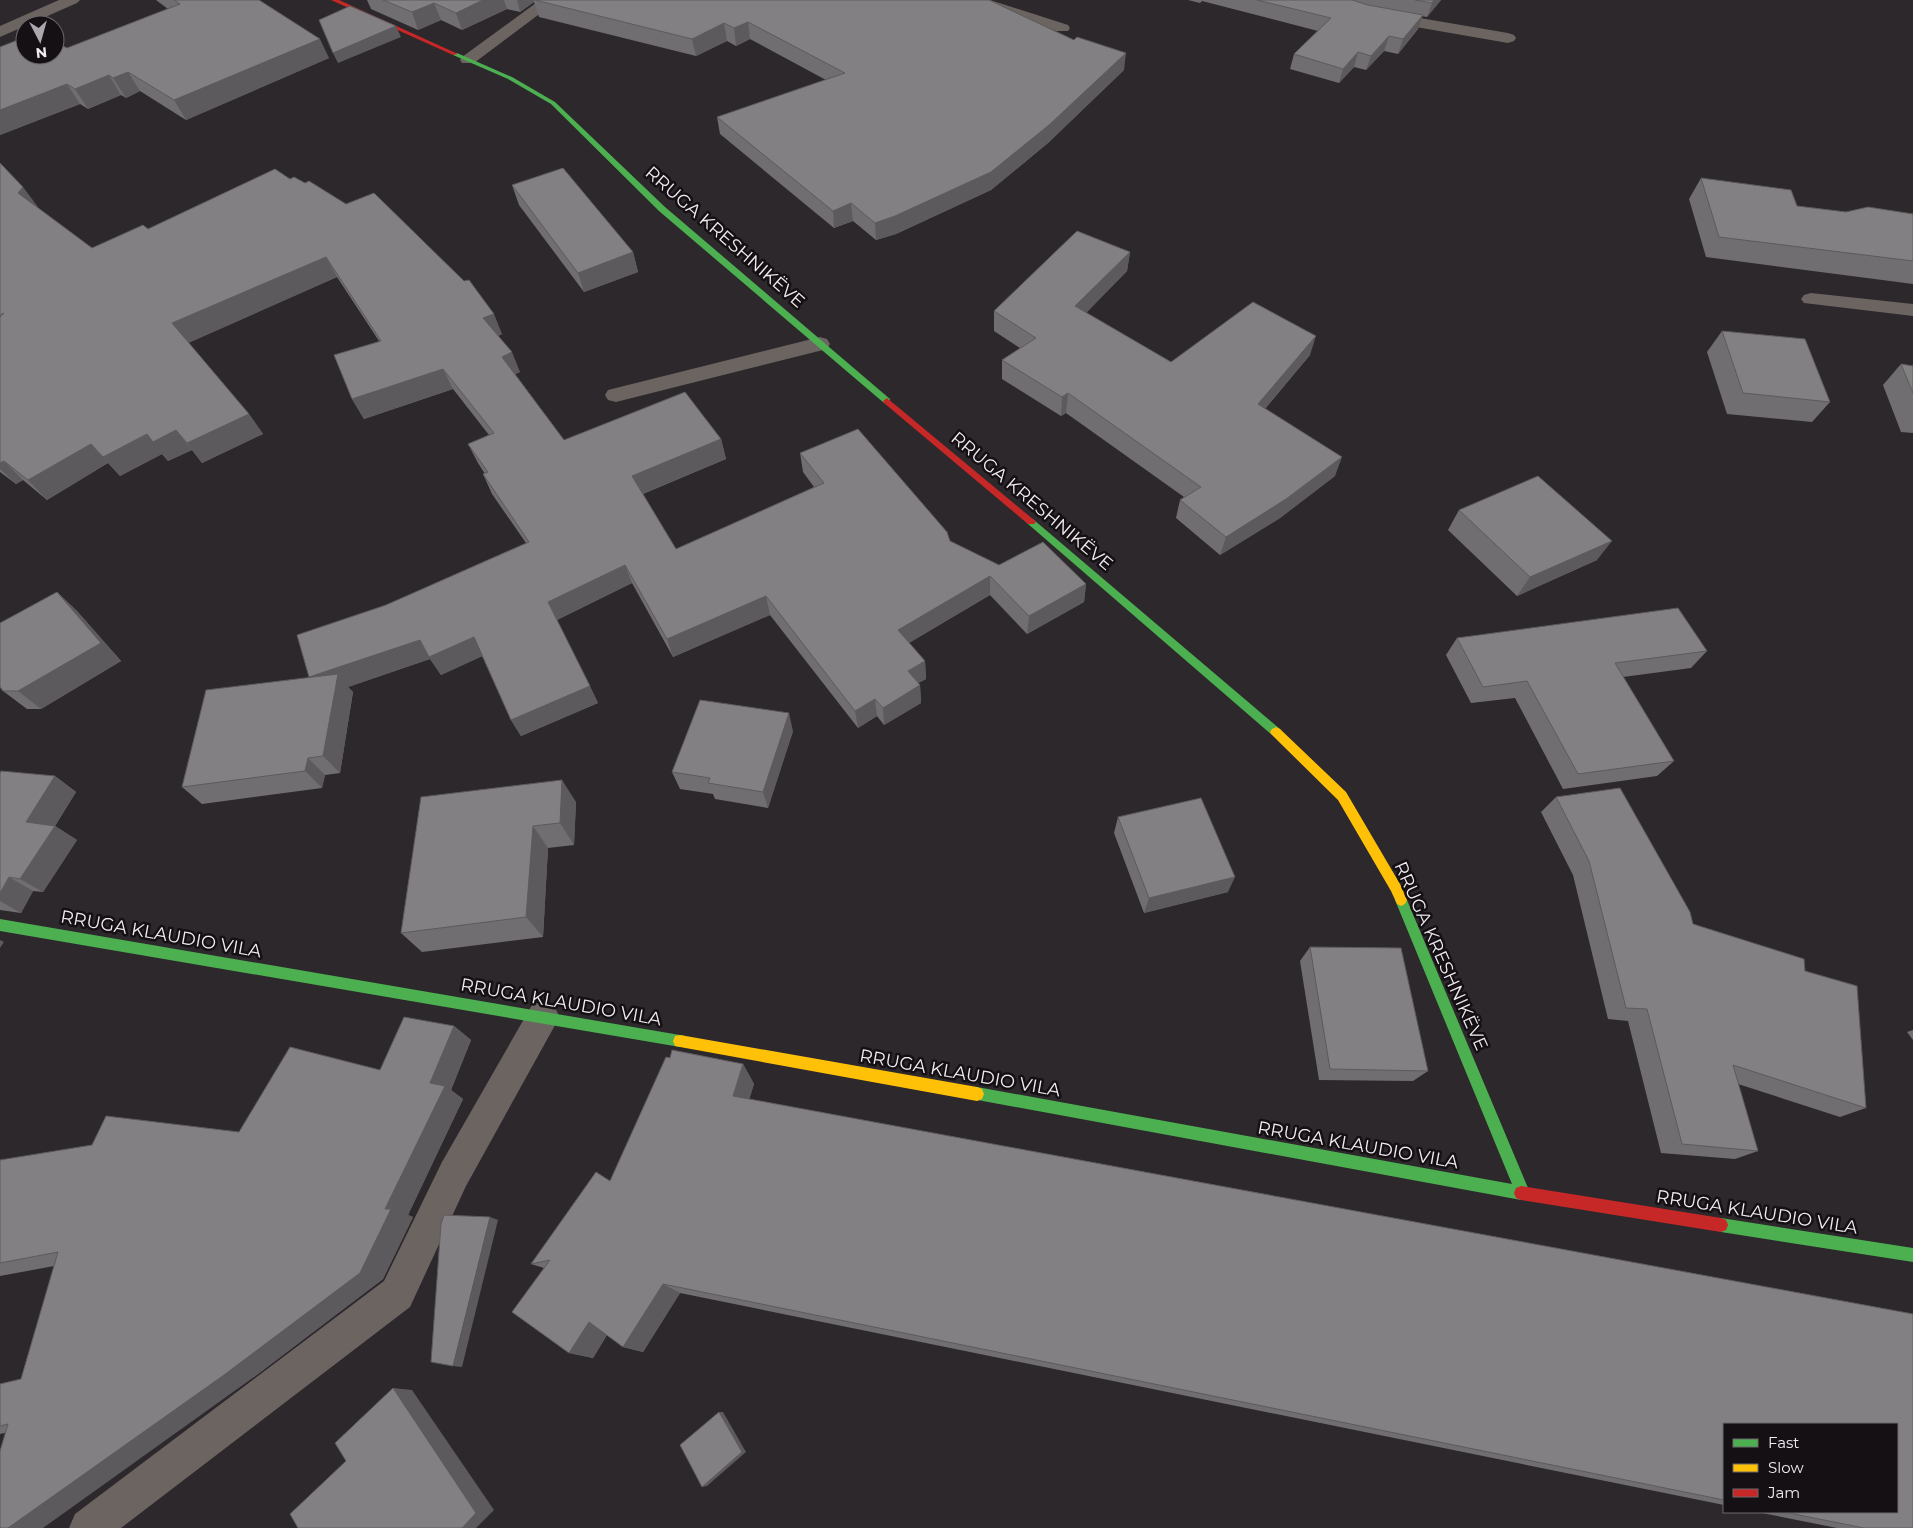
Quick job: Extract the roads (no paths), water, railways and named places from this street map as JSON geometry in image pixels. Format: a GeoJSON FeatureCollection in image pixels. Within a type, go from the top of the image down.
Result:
{"type":"FeatureCollection","features":[{"type":"Feature","properties":{"kind":"street"},"geometry":{"type":"LineString","coordinates":[[0,32],[72,0]]}},
{"type":"Feature","properties":{"kind":"street","name":"RRUGA KRESHNIKËVE"},"geometry":{"type":"LineString","coordinates":[[334,0],[510,78],[553,103],[662,209],[1262,719],[1342,796],[1396,888],[1523,1193]]}},
{"type":"Feature","properties":{"kind":"street"},"geometry":{"type":"LineString","coordinates":[[468,60],[550,0]]}},
{"type":"Feature","properties":{"kind":"street"},"geometry":{"type":"LineString","coordinates":[[975,0],[1062,28]]}},
{"type":"Feature","properties":{"kind":"street"},"geometry":{"type":"LineString","coordinates":[[1326,0],[1364,13],[1508,38]]}},
{"type":"Feature","properties":{"kind":"street"},"geometry":{"type":"LineString","coordinates":[[1811,299],[1913,310]]}},
{"type":"Feature","properties":{"kind":"street"},"geometry":{"type":"LineString","coordinates":[[616,394],[820,344]]}},
{"type":"Feature","properties":{"kind":"street","name":"RRUGA KLAUDIO VILA"},"geometry":{"type":"LineString","coordinates":[[0,925],[543,1016],[1523,1193],[1913,1255]]}},
{"type":"Feature","properties":{"kind":"street"},"geometry":{"type":"LineString","coordinates":[[89,1528],[397,1294],[454,1174],[543,1016]]}}]}
